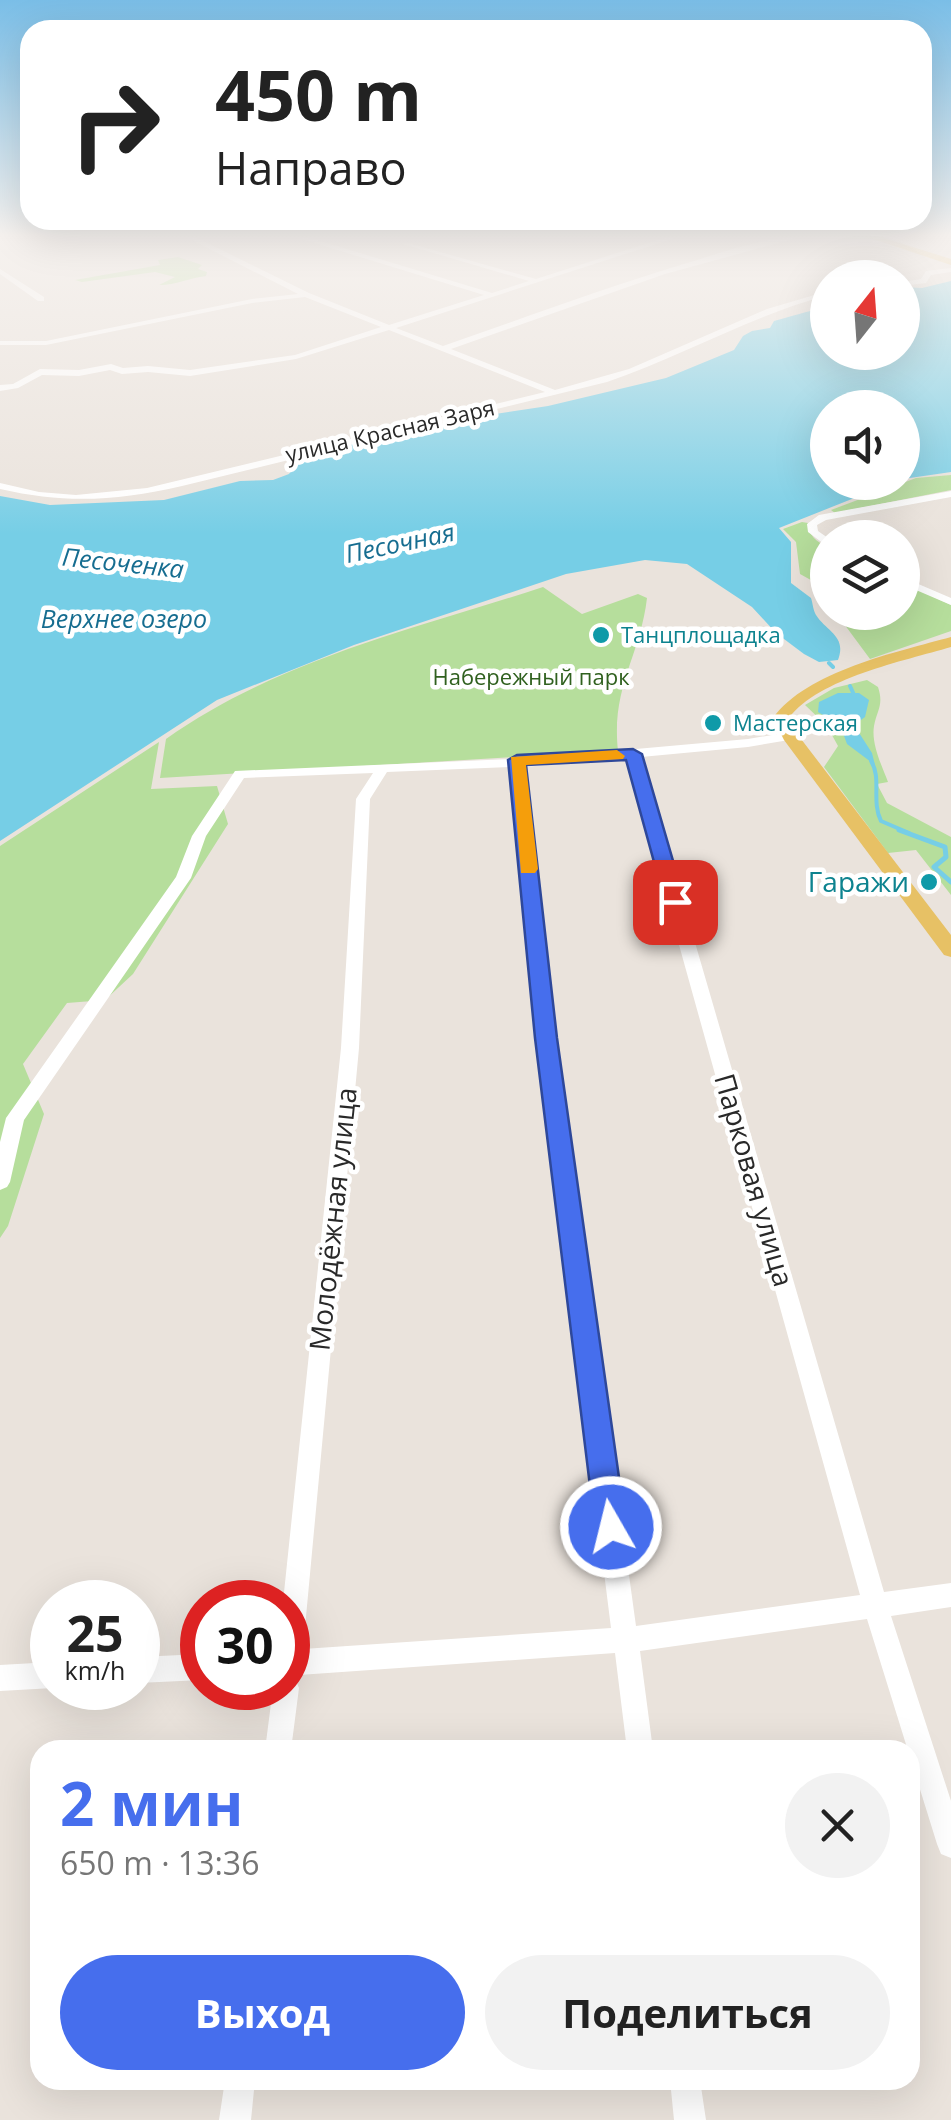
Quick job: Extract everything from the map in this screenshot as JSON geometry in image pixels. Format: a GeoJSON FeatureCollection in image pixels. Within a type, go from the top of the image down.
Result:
{"type":"FeatureCollection","features":[{"type":"Feature","properties":{"kind":"main road"},"geometry":{"type":"LineString","coordinates":[[951,642],[814,690],[785,707],[781,718],[790,736],[951,950]]}},
{"type":"Feature","properties":{"kind":"street"},"geometry":{"type":"LineString","coordinates":[[0,343],[46,343],[82,336]]}},
{"type":"Feature","properties":{"kind":"street"},"geometry":{"type":"LineString","coordinates":[[0,388],[15,386],[40,372],[79,373],[110,367],[122,372],[148,369],[190,373],[246,368],[363,336]]}},
{"type":"Feature","properties":{"kind":"street"},"geometry":{"type":"LineString","coordinates":[[411,336],[555,393]]}},
{"type":"Feature","properties":{"kind":"street"},"geometry":{"type":"LineString","coordinates":[[443,349],[481,336]]}},
{"type":"Feature","properties":{"kind":"street","name":"улица Красная Заря"},"geometry":{"type":"LineString","coordinates":[[0,486],[28,496],[60,498],[146,492],[642,369],[710,336]]}},
{"type":"Feature","properties":{"kind":"street"},"geometry":{"type":"LineString","coordinates":[[819,520],[951,494]]}},
{"type":"Feature","properties":{"kind":"street"},"geometry":{"type":"LineString","coordinates":[[920,588],[951,602]]}},
{"type":"Feature","properties":{"kind":"street"},"geometry":{"type":"LineString","coordinates":[[0,1182],[15,1118],[183,878],[199,836],[240,774],[382,770],[633,754],[790,736]]}},
{"type":"Feature","properties":{"kind":"street","name":"Парковая улица"},"geometry":{"type":"LineString","coordinates":[[633,754],[875,1606],[918,1740]]}},
{"type":"Feature","properties":{"kind":"street"},"geometry":{"type":"LineString","coordinates":[[517,760],[546,1038],[639,1740]]}},
{"type":"Feature","properties":{"kind":"street","name":"Молодёжная улица"},"geometry":{"type":"LineString","coordinates":[[296,1580],[350,1048],[363,798],[382,770]]}},
{"type":"Feature","properties":{"kind":"street"},"geometry":{"type":"LineString","coordinates":[[310,1662],[626,1640],[951,1596]]}},
{"type":"Feature","properties":{"kind":"street"},"geometry":{"type":"LineString","coordinates":[[0,1678],[30,1676]]}},
{"type":"Feature","properties":{"kind":"street"},"geometry":{"type":"LineString","coordinates":[[279,1740],[283,1710]]}},
{"type":"Feature","properties":{"kind":"street","name":"Парковая улица"},"geometry":{"type":"LineString","coordinates":[[920,1747],[951,1844]]}},
{"type":"Feature","properties":{"kind":"street"},"geometry":{"type":"LineString","coordinates":[[235,2120],[239,2090]]}},
{"type":"Feature","properties":{"kind":"street"},"geometry":{"type":"LineString","coordinates":[[686,2090],[690,2120]]}},
{"type":"Feature","properties":{"kind":"green space"},"geometry":{"type":"Polygon","coordinates":[[[951,475],[951,490],[920,496],[920,478],[951,475]]]}},
{"type":"Feature","properties":{"kind":"green space"},"geometry":{"type":"Polygon","coordinates":[[[858,500],[901,500],[835,513],[831,510],[858,500]]]}},
{"type":"Feature","properties":{"kind":"green space"},"geometry":{"type":"Polygon","coordinates":[[[808,523],[810,580],[800,574],[796,542],[783,529],[808,523]]]}},
{"type":"Feature","properties":{"kind":"green space","name":"Набережный парк"},"geometry":{"type":"Polygon","coordinates":[[[543,587],[582,614],[638,594],[647,598],[622,690],[618,751],[160,778],[166,739],[254,688],[348,649],[543,587]]]}},
{"type":"Feature","properties":{"kind":"green space"},"geometry":{"type":"Polygon","coordinates":[[[920,591],[951,605],[951,631],[870,659],[849,630],[920,630],[920,591]]]}},
{"type":"Feature","properties":{"kind":"green space"},"geometry":{"type":"Polygon","coordinates":[[[867,680],[878,687],[880,698],[874,740],[888,782],[877,784],[887,803],[951,837],[951,895],[916,850],[888,853],[824,767],[838,746],[827,726],[805,705],[834,688],[867,680]]]}},
{"type":"Feature","properties":{"kind":"green space"},"geometry":{"type":"Polygon","coordinates":[[[159,742],[151,789],[217,786],[228,824],[133,974],[105,1000],[67,1003],[23,1064],[44,1114],[8,1226],[0,1238],[0,846],[159,742]]]}},
{"type":"Feature","properties":{"kind":"water","name":"Верхнее озеро"},"geometry":{"type":"Polygon","coordinates":[[[743,336],[810,336],[810,370],[920,370],[920,336],[951,336],[951,472],[920,477],[920,390],[810,390],[810,500],[849,500],[779,528],[791,542],[791,583],[810,597],[810,630],[829,630],[840,645],[838,660],[819,662],[804,654],[776,633],[752,607],[687,564],[645,560],[566,574],[354,645],[217,700],[0,841],[0,496],[50,505],[164,500],[240,481],[273,480],[289,474],[298,461],[308,456],[358,441],[548,406],[666,378],[734,350],[743,336]]]}},
{"type":"Feature","properties":{"kind":"water"},"geometry":{"type":"Polygon","coordinates":[[[838,693],[859,693],[869,700],[865,717],[854,725],[875,765],[847,744],[840,725],[818,712],[819,702],[838,693]]]}},
{"type":"Feature","properties":{"kind":"waterway"},"geometry":{"type":"LineString","coordinates":[[829,663],[833,667]]}},
{"type":"Feature","properties":{"kind":"waterway"},"geometry":{"type":"LineString","coordinates":[[850,686],[855,697]]}},
{"type":"Feature","properties":{"kind":"waterway"},"geometry":{"type":"LineString","coordinates":[[871,761],[881,821],[909,833]]}},
{"type":"Feature","properties":{"kind":"waterway"},"geometry":{"type":"LineString","coordinates":[[899,830],[945,847],[946,857],[934,867],[951,882]]}},
{"type":"Feature","properties":{"kind":"slow traffic"},"geometry":{"type":"LineString","coordinates":[[528,869],[517,760],[617,756]]}},
{"type":"Feature","properties":{"kind":"place","name":"Танцплощадка"},"geometry":{"type":"Point","coordinates":[601,635]}},
{"type":"Feature","properties":{"kind":"place","name":"Мастерская"},"geometry":{"type":"Point","coordinates":[713,723]}},
{"type":"Feature","properties":{"kind":"place","name":"Гаражи"},"geometry":{"type":"Point","coordinates":[929,882]}},
{"type":"Feature","properties":{"kind":"route"},"geometry":{"type":"LineString","coordinates":[[611,1527],[546,1038],[517,760],[633,754],[675,902]]}},
{"type":"Feature","properties":{"kind":"water label","name":"Песочная"},"geometry":{"type":"Point","coordinates":[400,543]}},
{"type":"Feature","properties":{"kind":"water label","name":"Песоченка"},"geometry":{"type":"Point","coordinates":[123,563]}}]}
